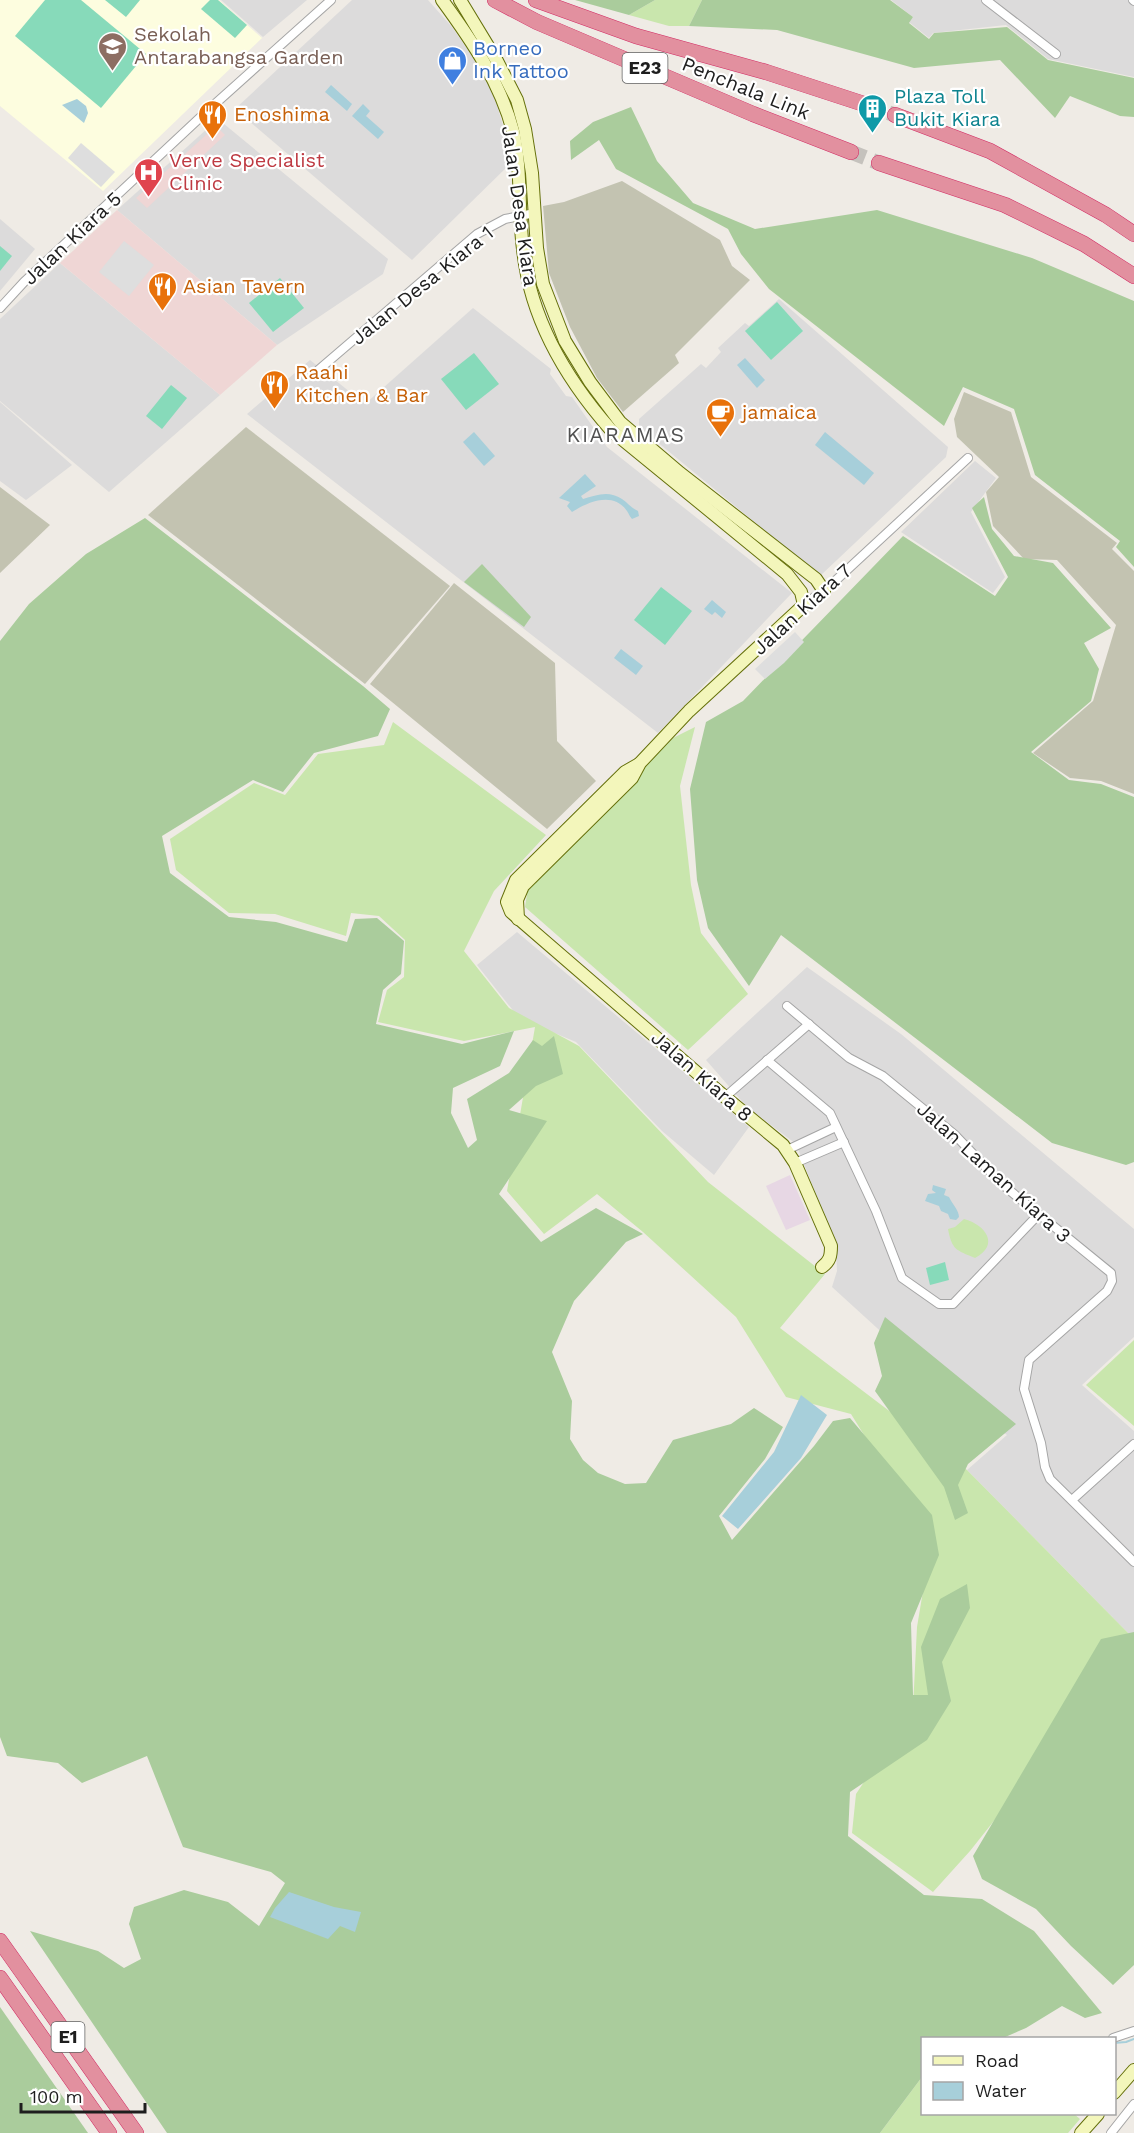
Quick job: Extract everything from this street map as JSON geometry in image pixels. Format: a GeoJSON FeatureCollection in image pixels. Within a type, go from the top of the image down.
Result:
{"type":"FeatureCollection","features":[{"type":"Feature","properties":{"kind":"highway","name":"Penchala Link"},"geometry":{"type":"LineString","coordinates":[[495,0],[537,22],[753,114],[851,152]]}},
{"type":"Feature","properties":{"kind":"highway","name":"Penchala Link"},"geometry":{"type":"LineString","coordinates":[[542,3],[636,36],[766,72],[867,105]]}},
{"type":"Feature","properties":{"kind":"highway"},"geometry":{"type":"LineString","coordinates":[[895,115],[990,151],[1106,215],[1134,234]]}},
{"type":"Feature","properties":{"kind":"highway"},"geometry":{"type":"LineString","coordinates":[[879,163],[1005,205],[1084,244],[1134,276]]}},
{"type":"Feature","properties":{"kind":"highway","name":"E1"},"geometry":{"type":"LineString","coordinates":[[0,1941],[136,2133]]}},
{"type":"Feature","properties":{"kind":"highway","name":"E1"},"geometry":{"type":"LineString","coordinates":[[0,1978],[109,2133]]}},
{"type":"Feature","properties":{"kind":"main road","name":"Jalan Desa Kiara"},"geometry":{"type":"LineString","coordinates":[[442,0],[484,63],[504,104],[513,133],[516,154],[523,250],[529,286],[546,334],[565,370],[590,406],[611,430],[787,574],[801,592],[804,606]]}},
{"type":"Feature","properties":{"kind":"main road","name":"Jalan Desa Kiara"},"geometry":{"type":"LineString","coordinates":[[460,0],[497,61],[517,100],[528,142],[537,248],[543,284],[565,341],[590,382],[620,422],[680,473],[816,579],[824,591]]}},
{"type":"Feature","properties":{"kind":"main road","name":"Jalan Kiara 7"},"geometry":{"type":"LineString","coordinates":[[640,764],[689,711],[804,606]]}},
{"type":"Feature","properties":{"kind":"main road","name":"Jalan Kiara 8"},"geometry":{"type":"LineString","coordinates":[[640,764],[625,772],[516,880],[507,902],[511,912],[518,919],[787,1150],[795,1163],[831,1246],[831,1256],[828,1263],[822,1267]]}},
{"type":"Feature","properties":{"kind":"main road"},"geometry":{"type":"LineString","coordinates":[[1116,2091],[1134,2070]]}},
{"type":"Feature","properties":{"kind":"main road"},"geometry":{"type":"LineString","coordinates":[[1081,2133],[1097,2115]]}},
{"type":"Feature","properties":{"kind":"street","name":"Jalan Kiara 5"},"geometry":{"type":"LineString","coordinates":[[0,308],[24,282],[206,112],[331,0]]}},
{"type":"Feature","properties":{"kind":"street"},"geometry":{"type":"LineString","coordinates":[[986,0],[1056,54]]}},
{"type":"Feature","properties":{"kind":"street","name":"Jalan Desa Kiara 1"},"geometry":{"type":"LineString","coordinates":[[316,372],[477,234],[505,219],[535,213]]}},
{"type":"Feature","properties":{"kind":"street","name":"Jalan Kiara 7"},"geometry":{"type":"LineString","coordinates":[[804,606],[824,591],[968,458]]}},
{"type":"Feature","properties":{"kind":"street","name":"Jalan Laman Kiara 3"},"geometry":{"type":"LineString","coordinates":[[787,1006],[849,1058],[884,1076],[954,1134],[1003,1185],[1111,1273],[1112,1281],[1107,1291],[1029,1360],[1024,1389],[1041,1443],[1044,1467],[1050,1479],[1134,1562]]}},
{"type":"Feature","properties":{"kind":"street"},"geometry":{"type":"LineString","coordinates":[[725,1097],[809,1024]]}},
{"type":"Feature","properties":{"kind":"street"},"geometry":{"type":"LineString","coordinates":[[767,1060],[830,1113],[876,1211],[902,1278],[939,1304],[953,1304],[1038,1215]]}},
{"type":"Feature","properties":{"kind":"street"},"geometry":{"type":"LineString","coordinates":[[787,1150],[836,1127]]}},
{"type":"Feature","properties":{"kind":"street"},"geometry":{"type":"LineString","coordinates":[[795,1163],[844,1142]]}},
{"type":"Feature","properties":{"kind":"street"},"geometry":{"type":"LineString","coordinates":[[1072,1500],[1134,1444]]}},
{"type":"Feature","properties":{"kind":"street"},"geometry":{"type":"LineString","coordinates":[[1116,2037],[1134,2031]]}},
{"type":"Feature","properties":{"kind":"street"},"geometry":{"type":"LineString","coordinates":[[1111,2133],[1134,2104]]}},
{"type":"Feature","properties":{"kind":"shaded area","name":"Sekolah Antarabangsa Garden"},"geometry":{"type":"Polygon","coordinates":[[[0,0],[219,0],[262,38],[103,191],[0,106],[0,0]]]}},
{"type":"Feature","properties":{"kind":"shaded area"},"geometry":{"type":"Polygon","coordinates":[[[221,0],[307,0],[263,37],[221,0]]]}},
{"type":"Feature","properties":{"kind":"shaded area"},"geometry":{"type":"Polygon","coordinates":[[[352,0],[428,0],[452,27],[481,69],[496,102],[504,129],[510,164],[412,260],[235,109],[352,0]]]}},
{"type":"Feature","properties":{"kind":"shaded area"},"geometry":{"type":"Polygon","coordinates":[[[891,0],[1134,0],[1134,77],[1048,59],[1006,25],[933,33],[929,38],[909,22],[913,17],[891,0]]]}},
{"type":"Feature","properties":{"kind":"shaded area"},"geometry":{"type":"Polygon","coordinates":[[[218,119],[388,259],[383,274],[277,345],[117,210],[218,119]]]}},
{"type":"Feature","properties":{"kind":"shaded area"},"geometry":{"type":"Polygon","coordinates":[[[216,126],[225,135],[147,208],[136,198],[216,126]]]}},
{"type":"Feature","properties":{"kind":"shaded area"},"geometry":{"type":"Polygon","coordinates":[[[81,143],[115,172],[101,187],[68,158],[81,143]]]}},
{"type":"Feature","properties":{"kind":"shaded area"},"geometry":{"type":"Polygon","coordinates":[[[622,181],[720,240],[732,266],[750,280],[675,355],[679,363],[623,412],[597,378],[570,327],[549,273],[543,206],[564,202],[622,181]]]}},
{"type":"Feature","properties":{"kind":"shaded area"},"geometry":{"type":"Polygon","coordinates":[[[117,210],[277,345],[220,395],[60,263],[117,210]]]}},
{"type":"Feature","properties":{"kind":"shaded area"},"geometry":{"type":"Polygon","coordinates":[[[0,219],[35,249],[0,291],[0,219]]]}},
{"type":"Feature","properties":{"kind":"shaded area"},"geometry":{"type":"Polygon","coordinates":[[[124,241],[154,265],[129,296],[99,272],[124,241]]]}},
{"type":"Feature","properties":{"kind":"shaded area"},"geometry":{"type":"Polygon","coordinates":[[[60,263],[220,395],[109,492],[0,401],[0,319],[60,263]]]}},
{"type":"Feature","properties":{"kind":"shaded area"},"geometry":{"type":"Polygon","coordinates":[[[779,299],[948,447],[946,457],[820,576],[639,427],[639,419],[701,364],[706,368],[721,352],[718,348],[745,323],[749,326],[779,299]]]}},
{"type":"Feature","properties":{"kind":"shaded area"},"geometry":{"type":"Polygon","coordinates":[[[473,308],[551,369],[550,374],[566,396],[572,397],[607,447],[792,593],[658,733],[247,414],[310,360],[365,404],[473,308]]]}},
{"type":"Feature","properties":{"kind":"shaded area"},"geometry":{"type":"Polygon","coordinates":[[[964,392],[1011,412],[1031,477],[1117,543],[1112,549],[1134,571],[1134,794],[1101,781],[1070,778],[1033,753],[1093,701],[1116,625],[1057,560],[1024,559],[993,526],[986,492],[999,477],[957,437],[954,419],[964,392]]]}},
{"type":"Feature","properties":{"kind":"shaded area"},"geometry":{"type":"Polygon","coordinates":[[[0,402],[72,465],[26,500],[0,481],[0,402]]]}},
{"type":"Feature","properties":{"kind":"shaded area"},"geometry":{"type":"Polygon","coordinates":[[[246,427],[450,586],[365,684],[148,515],[246,427]]]}},
{"type":"Feature","properties":{"kind":"shaded area"},"geometry":{"type":"Polygon","coordinates":[[[975,461],[996,478],[971,512],[1005,577],[993,593],[901,532],[975,461]]]}},
{"type":"Feature","properties":{"kind":"shaded area"},"geometry":{"type":"Polygon","coordinates":[[[0,487],[50,525],[0,573],[0,487]]]}},
{"type":"Feature","properties":{"kind":"shaded area"},"geometry":{"type":"Polygon","coordinates":[[[454,583],[555,663],[557,741],[596,781],[547,829],[370,684],[454,583]]]}},
{"type":"Feature","properties":{"kind":"shaded area"},"geometry":{"type":"Polygon","coordinates":[[[795,632],[804,642],[765,679],[755,669],[795,632]]]}},
{"type":"Feature","properties":{"kind":"shaded area"},"geometry":{"type":"Polygon","coordinates":[[[517,932],[749,1127],[714,1175],[662,1131],[576,1042],[519,1018],[477,965],[517,932]]]}},
{"type":"Feature","properties":{"kind":"shaded area"},"geometry":{"type":"Polygon","coordinates":[[[807,967],[901,1034],[1134,1229],[1134,1337],[1082,1385],[1134,1431],[1134,1639],[967,1470],[1007,1435],[956,1396],[832,1287],[837,1271],[836,1245],[796,1144],[747,1107],[706,1060],[807,967]]]}},
{"type":"Feature","properties":{"kind":"shaded area"},"geometry":{"type":"Polygon","coordinates":[[[790,1175],[810,1220],[786,1230],[766,1186],[790,1175]]]}},
{"type":"Feature","properties":{"kind":"green space"},"geometry":{"type":"Polygon","coordinates":[[[45,0],[81,0],[146,54],[101,108],[15,36],[45,0]]]}},
{"type":"Feature","properties":{"kind":"green space"},"geometry":{"type":"Polygon","coordinates":[[[105,0],[140,0],[126,17],[105,0]]]}},
{"type":"Feature","properties":{"kind":"green space"},"geometry":{"type":"Polygon","coordinates":[[[210,0],[218,0],[247,25],[235,38],[201,9],[210,0]]]}},
{"type":"Feature","properties":{"kind":"green space"},"geometry":{"type":"Polygon","coordinates":[[[575,0],[655,0],[629,15],[575,0]]]}},
{"type":"Feature","properties":{"kind":"green space"},"geometry":{"type":"Polygon","coordinates":[[[655,0],[702,0],[689,26],[669,26],[629,15],[655,0]]]}},
{"type":"Feature","properties":{"kind":"green space"},"geometry":{"type":"Polygon","coordinates":[[[702,0],[890,0],[913,17],[909,23],[929,39],[934,33],[1007,27],[1048,60],[1134,78],[1134,117],[1120,116],[1070,96],[1055,118],[1000,60],[914,68],[777,30],[689,26],[702,0]]]}},
{"type":"Feature","properties":{"kind":"green space"},"geometry":{"type":"Polygon","coordinates":[[[631,107],[657,161],[693,203],[755,229],[877,210],[1032,258],[1134,301],[1134,567],[1116,547],[1120,541],[1035,475],[1014,409],[963,387],[944,426],[769,289],[741,254],[728,229],[616,169],[599,140],[571,160],[570,141],[593,122],[631,107]]]}},
{"type":"Feature","properties":{"kind":"green space"},"geometry":{"type":"Polygon","coordinates":[[[0,246],[12,256],[0,271],[0,246]]]}},
{"type":"Feature","properties":{"kind":"green space"},"geometry":{"type":"Polygon","coordinates":[[[280,278],[304,308],[273,332],[249,303],[280,278]]]}},
{"type":"Feature","properties":{"kind":"green space"},"geometry":{"type":"Polygon","coordinates":[[[777,302],[803,331],[771,360],[745,331],[777,302]]]}},
{"type":"Feature","properties":{"kind":"green space"},"geometry":{"type":"Polygon","coordinates":[[[474,353],[499,384],[466,410],[441,379],[474,353]]]}},
{"type":"Feature","properties":{"kind":"green space"},"geometry":{"type":"Polygon","coordinates":[[[171,385],[187,398],[162,429],[146,416],[171,385]]]}},
{"type":"Feature","properties":{"kind":"green space"},"geometry":{"type":"Polygon","coordinates":[[[984,497],[992,529],[1014,556],[1053,563],[1111,628],[1084,643],[1099,669],[1091,701],[1031,752],[1069,780],[1101,784],[1134,797],[1134,1162],[1126,1165],[1052,1143],[781,935],[749,986],[708,928],[697,880],[690,789],[706,722],[743,701],[903,536],[995,596],[1008,577],[972,508],[984,497]]]}},
{"type":"Feature","properties":{"kind":"green space"},"geometry":{"type":"Polygon","coordinates":[[[145,518],[390,709],[378,736],[314,753],[283,792],[253,780],[162,836],[170,873],[229,917],[276,922],[347,942],[355,919],[377,918],[404,941],[401,974],[383,990],[376,1024],[462,1044],[514,1031],[500,1066],[453,1088],[451,1113],[468,1148],[477,1140],[467,1099],[509,1073],[533,1040],[542,1046],[554,1036],[563,1074],[536,1086],[509,1110],[547,1121],[499,1194],[541,1242],[596,1208],[643,1234],[626,1242],[574,1301],[552,1352],[572,1401],[570,1439],[583,1460],[598,1473],[625,1484],[646,1483],[673,1440],[731,1424],[754,1408],[783,1427],[765,1459],[719,1516],[732,1540],[833,1421],[850,1418],[932,1515],[939,1555],[911,1623],[913,1695],[928,1695],[921,1647],[940,1599],[967,1584],[970,1608],[942,1662],[951,1701],[927,1740],[850,1792],[848,1836],[924,1895],[982,1899],[1034,1931],[1102,2013],[1085,2018],[1062,2006],[1026,2028],[1005,2037],[921,2037],[921,2078],[880,2133],[167,2133],[30,1931],[98,1951],[124,1968],[141,1959],[129,1924],[134,1907],[184,1890],[228,1902],[259,1926],[285,1883],[271,1872],[183,1847],[147,1756],[82,1783],[58,1763],[7,1756],[0,1737],[0,641],[29,604],[86,554],[145,518]]]}},
{"type":"Feature","properties":{"kind":"green space"},"geometry":{"type":"Polygon","coordinates":[[[482,564],[531,617],[524,627],[464,582],[482,564]]]}},
{"type":"Feature","properties":{"kind":"green space"},"geometry":{"type":"Polygon","coordinates":[[[661,587],[692,611],[665,645],[634,620],[661,587]]]}},
{"type":"Feature","properties":{"kind":"green space"},"geometry":{"type":"Polygon","coordinates":[[[393,722],[546,835],[494,891],[464,951],[509,1008],[579,1046],[708,1182],[825,1274],[780,1328],[967,1470],[1134,1639],[1134,1644],[970,1851],[933,1892],[852,1833],[856,1794],[913,1708],[917,1627],[931,1543],[851,1414],[786,1397],[736,1317],[643,1232],[597,1194],[544,1234],[507,1191],[535,1027],[464,1041],[378,1022],[387,990],[404,977],[405,940],[379,916],[351,913],[346,936],[275,914],[229,913],[176,870],[170,839],[254,783],[285,795],[318,754],[384,745],[393,722]]]}},
{"type":"Feature","properties":{"kind":"green space"},"geometry":{"type":"Polygon","coordinates":[[[695,727],[680,786],[691,885],[701,933],[748,994],[688,1050],[525,907],[529,882],[673,738],[695,727]]]}},
{"type":"Feature","properties":{"kind":"green space"},"geometry":{"type":"Polygon","coordinates":[[[964,1219],[979,1226],[987,1236],[987,1247],[975,1258],[963,1253],[953,1245],[948,1229],[955,1227],[964,1219]]]}},
{"type":"Feature","properties":{"kind":"green space"},"geometry":{"type":"Polygon","coordinates":[[[945,1262],[949,1280],[930,1285],[926,1268],[945,1262]]]}},
{"type":"Feature","properties":{"kind":"green space"},"geometry":{"type":"Polygon","coordinates":[[[885,1317],[1016,1424],[968,1464],[958,1485],[968,1513],[955,1520],[944,1487],[875,1391],[882,1376],[874,1343],[885,1317]]]}},
{"type":"Feature","properties":{"kind":"green space"},"geometry":{"type":"Polygon","coordinates":[[[1134,1340],[1134,1426],[1086,1385],[1134,1340]]]}},
{"type":"Feature","properties":{"kind":"green space"},"geometry":{"type":"Polygon","coordinates":[[[1134,1632],[1134,1965],[1113,1985],[1036,1909],[982,1879],[973,1856],[1101,1639],[1134,1632]]]}},
{"type":"Feature","properties":{"kind":"green space"},"geometry":{"type":"Polygon","coordinates":[[[0,2007],[88,2133],[0,2133],[0,2007]]]}},
{"type":"Feature","properties":{"kind":"green space"},"geometry":{"type":"Polygon","coordinates":[[[921,2078],[921,2115],[1075,2115],[1080,2119],[1068,2133],[880,2133],[921,2078]]]}},
{"type":"Feature","properties":{"kind":"water"},"geometry":{"type":"Polygon","coordinates":[[[331,85],[352,104],[347,111],[325,92],[331,85]]]}},
{"type":"Feature","properties":{"kind":"water"},"geometry":{"type":"Polygon","coordinates":[[[77,99],[86,106],[88,113],[84,123],[62,105],[77,99]]]}},
{"type":"Feature","properties":{"kind":"water"},"geometry":{"type":"Polygon","coordinates":[[[363,104],[370,111],[366,116],[384,132],[378,139],[352,116],[363,104]]]}},
{"type":"Feature","properties":{"kind":"water"},"geometry":{"type":"Polygon","coordinates":[[[745,358],[765,380],[757,388],[737,365],[745,358]]]}},
{"type":"Feature","properties":{"kind":"water"},"geometry":{"type":"Polygon","coordinates":[[[474,432],[495,456],[484,466],[463,442],[474,432]]]}},
{"type":"Feature","properties":{"kind":"water"},"geometry":{"type":"Polygon","coordinates":[[[825,432],[874,473],[864,485],[815,445],[825,432]]]}},
{"type":"Feature","properties":{"kind":"water"},"geometry":{"type":"Polygon","coordinates":[[[585,474],[596,486],[581,496],[583,499],[602,494],[617,496],[638,511],[639,516],[632,519],[621,505],[608,500],[593,502],[572,512],[567,506],[570,502],[559,498],[585,474]]]}},
{"type":"Feature","properties":{"kind":"water"},"geometry":{"type":"Polygon","coordinates":[[[712,600],[726,612],[722,618],[715,612],[712,615],[704,609],[712,600]]]}},
{"type":"Feature","properties":{"kind":"water"},"geometry":{"type":"Polygon","coordinates":[[[621,649],[643,666],[636,675],[614,658],[621,649]]]}},
{"type":"Feature","properties":{"kind":"water"},"geometry":{"type":"Polygon","coordinates":[[[933,1185],[946,1189],[944,1195],[949,1197],[959,1214],[956,1220],[950,1219],[939,1206],[925,1201],[928,1194],[936,1193],[932,1190],[933,1185]]]}},
{"type":"Feature","properties":{"kind":"water"},"geometry":{"type":"Polygon","coordinates":[[[801,1395],[827,1415],[801,1458],[738,1529],[722,1516],[774,1452],[801,1395]]]}},
{"type":"Feature","properties":{"kind":"water"},"geometry":{"type":"Polygon","coordinates":[[[289,1892],[334,1907],[361,1912],[355,1932],[340,1926],[328,1939],[270,1917],[289,1892]]]}},
{"type":"Feature","properties":{"kind":"waterway"},"geometry":{"type":"LineString","coordinates":[[1116,2043],[1134,2039]]}},
{"type":"Feature","properties":{"kind":"tunnel"},"geometry":{"type":"LineString","coordinates":[[867,105],[895,115]]}},
{"type":"Feature","properties":{"kind":"tunnel"},"geometry":{"type":"LineString","coordinates":[[851,152],[879,163]]}},
{"type":"Feature","properties":{"kind":"place","name":"Sekolah Antarabangsa Garden"},"geometry":{"type":"Point","coordinates":[113,72]}},
{"type":"Feature","properties":{"kind":"place","name":"Borneo Ink Tattoo"},"geometry":{"type":"Point","coordinates":[452,86]}},
{"type":"Feature","properties":{"kind":"place","name":"Plaza Toll Bukit Kiara"},"geometry":{"type":"Point","coordinates":[873,134]}},
{"type":"Feature","properties":{"kind":"place","name":"Enoshima"},"geometry":{"type":"Point","coordinates":[213,140]}},
{"type":"Feature","properties":{"kind":"place","name":"Verve Specialist Clinic"},"geometry":{"type":"Point","coordinates":[148,198]}},
{"type":"Feature","properties":{"kind":"place","name":"Asian Tavern"},"geometry":{"type":"Point","coordinates":[162,312]}},
{"type":"Feature","properties":{"kind":"place","name":"Raahi Kitchen & Bar"},"geometry":{"type":"Point","coordinates":[274,410]}},
{"type":"Feature","properties":{"kind":"place","name":"jamaica"},"geometry":{"type":"Point","coordinates":[721,438]}},
{"type":"Feature","properties":{"kind":"district","name":"KIARAMAS"},"geometry":{"type":"Point","coordinates":[626,435]}}]}
